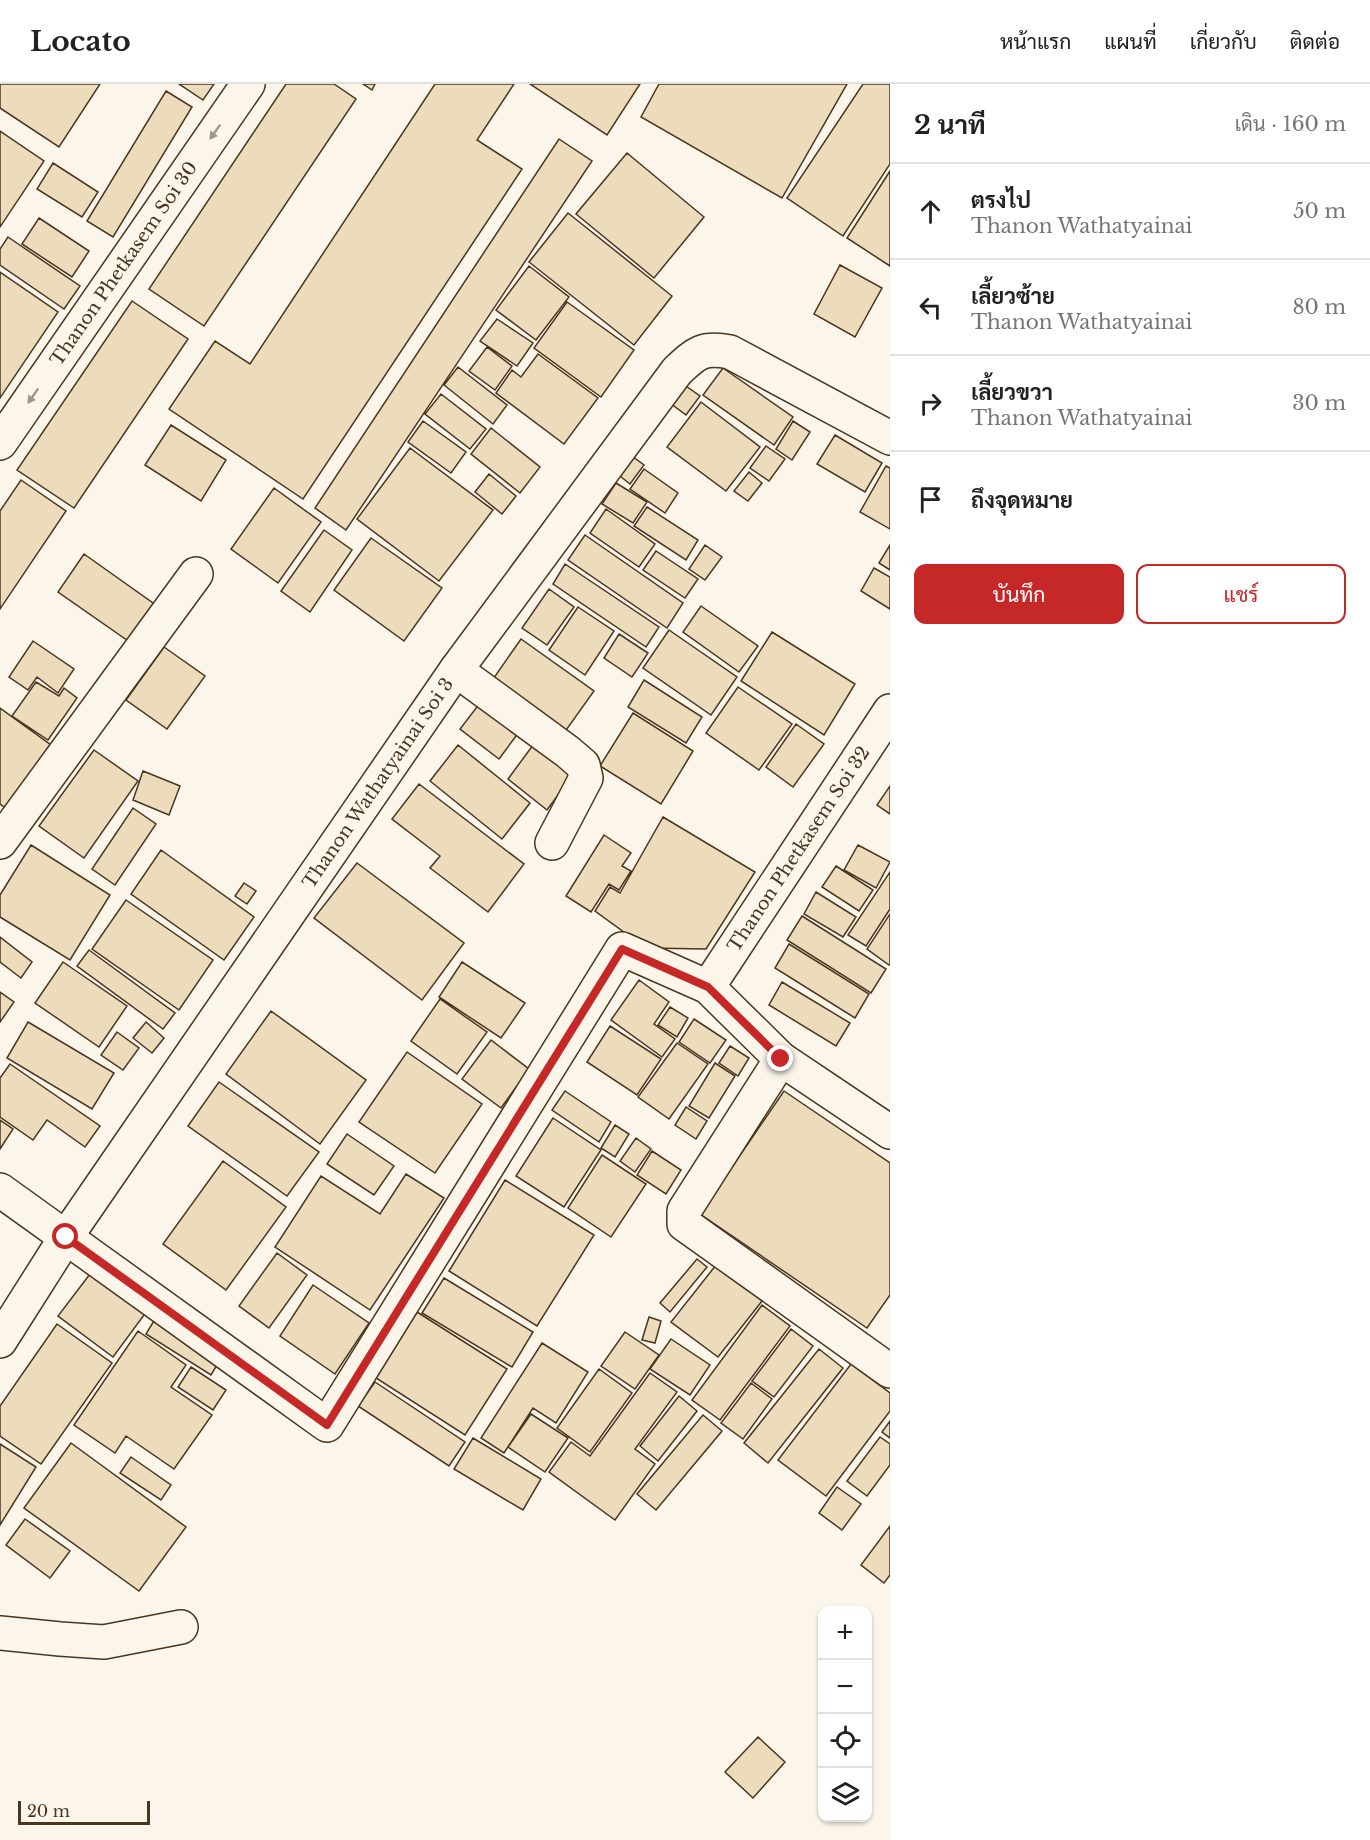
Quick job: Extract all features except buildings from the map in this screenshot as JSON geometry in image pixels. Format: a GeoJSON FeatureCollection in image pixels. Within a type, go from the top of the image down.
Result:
{"type":"FeatureCollection","features":[{"type":"Feature","properties":{"kind":"street","name":"Thanon Phetkasem Soi 30"},"geometry":{"type":"LineString","coordinates":[[0,443],[248,84]]}},
{"type":"Feature","properties":{"kind":"street","name":"Thanon Wathatyainai Soi 3"},"geometry":{"type":"LineString","coordinates":[[0,1341],[66,1237],[456,670],[677,371],[693,356],[712,349],[730,352],[890,438]]}},
{"type":"Feature","properties":{"kind":"street"},"geometry":{"type":"LineString","coordinates":[[0,842],[195,574]]}},
{"type":"Feature","properties":{"kind":"street"},"geometry":{"type":"LineString","coordinates":[[456,670],[583,765],[586,778],[552,843]]}},
{"type":"Feature","properties":{"kind":"street","name":"Thanon Phetkasem Soi 32"},"geometry":{"type":"LineString","coordinates":[[708,987],[890,711]]}},
{"type":"Feature","properties":{"kind":"street"},"geometry":{"type":"LineString","coordinates":[[0,1190],[327,1425],[622,949],[708,987],[781,1059],[890,1132]]}},
{"type":"Feature","properties":{"kind":"street"},"geometry":{"type":"LineString","coordinates":[[781,1059],[684,1211],[684,1224],[890,1371]]}},
{"type":"Feature","properties":{"kind":"street"},"geometry":{"type":"LineString","coordinates":[[0,1633],[104,1642],[181,1627]]}},
{"type":"Feature","properties":{"kind":"route"},"geometry":{"type":"LineString","coordinates":[[66,1237],[327,1425],[622,949],[708,987],[781,1059]]}}]}
